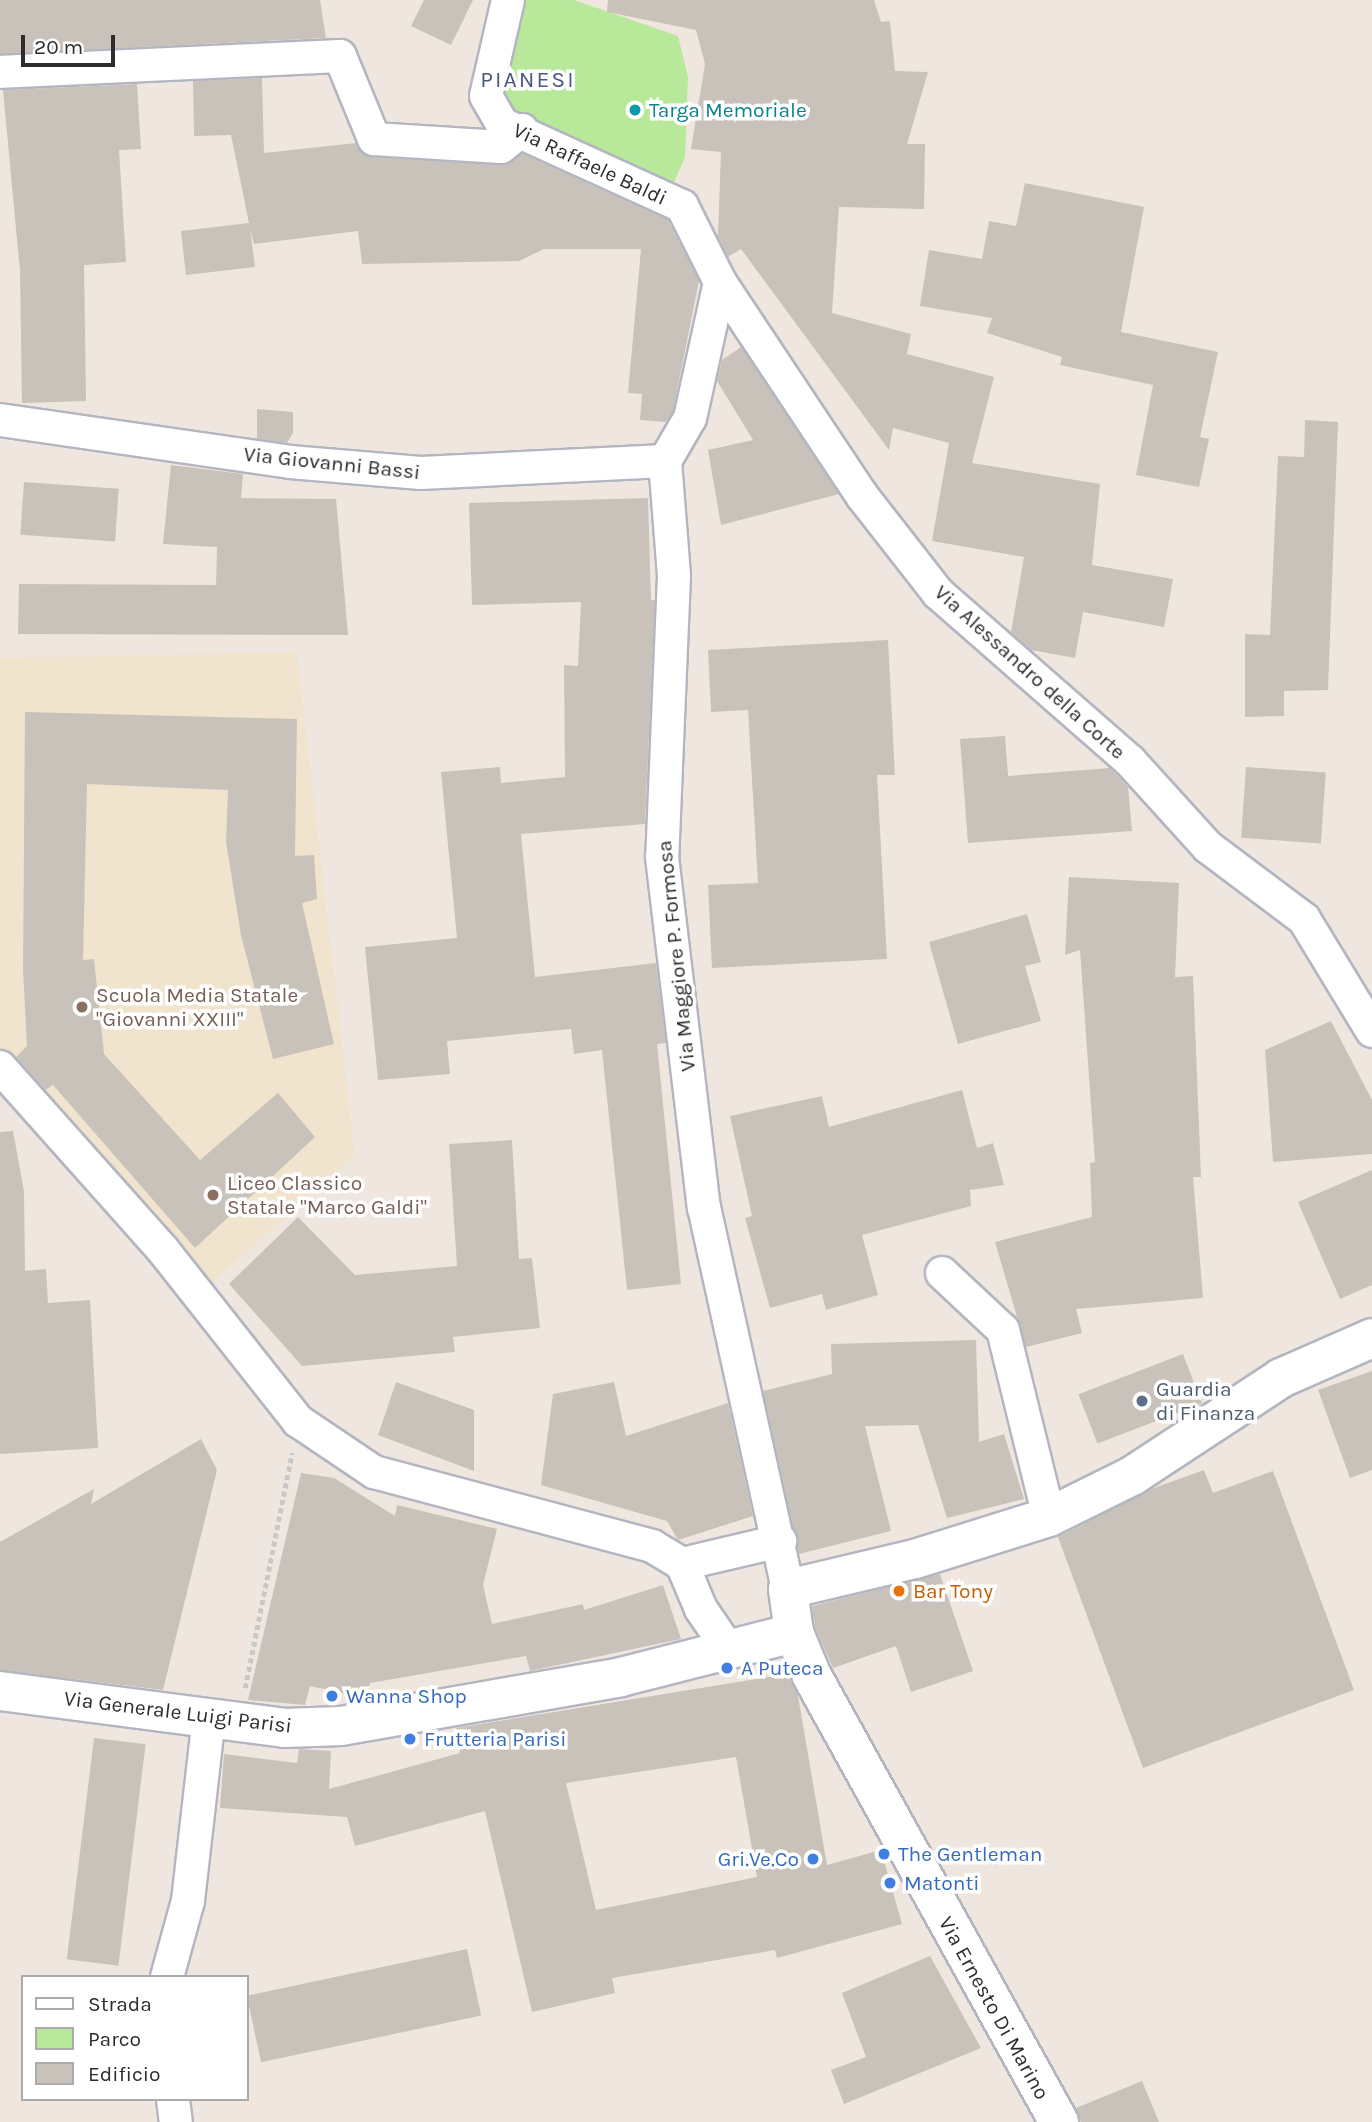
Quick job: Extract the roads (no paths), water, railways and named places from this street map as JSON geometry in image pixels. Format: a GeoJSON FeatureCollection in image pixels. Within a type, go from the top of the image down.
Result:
{"type":"FeatureCollection","features":[{"type":"Feature","properties":{"kind":"street","name":"Via Raffaele Baldi"},"geometry":{"type":"LineString","coordinates":[[508,0],[486,96],[502,124],[522,130],[682,206],[720,282]]}},
{"type":"Feature","properties":{"kind":"street"},"geometry":{"type":"LineString","coordinates":[[0,72],[340,56],[374,139],[501,147],[522,130]]}},
{"type":"Feature","properties":{"kind":"street"},"geometry":{"type":"LineString","coordinates":[[665,461],[690,418],[720,282]]}},
{"type":"Feature","properties":{"kind":"street","name":"Via Alessandro della Corte"},"geometry":{"type":"LineString","coordinates":[[720,282],[863,497],[938,593],[1130,761],[1208,847],[1304,919],[1372,1031]]}},
{"type":"Feature","properties":{"kind":"street","name":"Via Giovanni Bassi"},"geometry":{"type":"LineString","coordinates":[[0,419],[290,462],[421,473],[665,461]]}},
{"type":"Feature","properties":{"kind":"street","name":"Via Maggiore P. Formosa"},"geometry":{"type":"LineString","coordinates":[[665,461],[674,576],[662,857],[704,1207],[780,1541],[788,1589]]}},
{"type":"Feature","properties":{"kind":"street"},"geometry":{"type":"LineString","coordinates":[[0,1067],[163,1250],[298,1421],[374,1472],[580,1523],[652,1546],[682,1564],[701,1609],[729,1650]]}},
{"type":"Feature","properties":{"kind":"street"},"geometry":{"type":"LineString","coordinates":[[942,1273],[1003,1330],[1049,1517]]}},
{"type":"Feature","properties":{"kind":"street"},"geometry":{"type":"LineString","coordinates":[[794,1633],[788,1589],[915,1559],[1049,1517],[1132,1476],[1281,1378],[1372,1338]]}},
{"type":"Feature","properties":{"kind":"street"},"geometry":{"type":"LineString","coordinates":[[682,1564],[780,1541]]}},
{"type":"Feature","properties":{"kind":"street","name":"Via Generale Luigi Parisi"},"geometry":{"type":"LineString","coordinates":[[0,1691],[285,1728],[341,1726],[621,1677],[794,1633]]}},
{"type":"Feature","properties":{"kind":"street","name":"Via Ernesto Di Marino"},"geometry":{"type":"LineString","coordinates":[[794,1633],[812,1676],[896,1835],[1059,2122]]}},
{"type":"Feature","properties":{"kind":"street"},"geometry":{"type":"LineString","coordinates":[[168,1975],[188,1901],[224,1718]]}},
{"type":"Feature","properties":{"kind":"street"},"geometry":{"type":"LineString","coordinates":[[173,2101],[176,2122]]}},
{"type":"Feature","properties":{"kind":"place","name":"Targa Memoriale"},"geometry":{"type":"Point","coordinates":[635,110]}},
{"type":"Feature","properties":{"kind":"place","name":"Scuola Media Statale \"Giovanni XXIII\""},"geometry":{"type":"Point","coordinates":[82,1007]}},
{"type":"Feature","properties":{"kind":"place","name":"Liceo Classico Statale \"Marco Galdi\""},"geometry":{"type":"Point","coordinates":[213,1195]}},
{"type":"Feature","properties":{"kind":"place","name":"Guardia di Finanza"},"geometry":{"type":"Point","coordinates":[1142,1401]}},
{"type":"Feature","properties":{"kind":"place","name":"Bar Tony"},"geometry":{"type":"Point","coordinates":[899,1591]}},
{"type":"Feature","properties":{"kind":"place","name":"A Puteca"},"geometry":{"type":"Point","coordinates":[727,1668]}},
{"type":"Feature","properties":{"kind":"place","name":"Wanna Shop"},"geometry":{"type":"Point","coordinates":[332,1696]}},
{"type":"Feature","properties":{"kind":"place","name":"Frutteria Parisi"},"geometry":{"type":"Point","coordinates":[410,1739]}},
{"type":"Feature","properties":{"kind":"place","name":"The Gentleman"},"geometry":{"type":"Point","coordinates":[884,1854]}},
{"type":"Feature","properties":{"kind":"place","name":"Gri.Ve.Co"},"geometry":{"type":"Point","coordinates":[813,1859]}},
{"type":"Feature","properties":{"kind":"place","name":"Matonti"},"geometry":{"type":"Point","coordinates":[890,1883]}},
{"type":"Feature","properties":{"kind":"district","name":"PIANESI"},"geometry":{"type":"Point","coordinates":[528,80]}}]}
